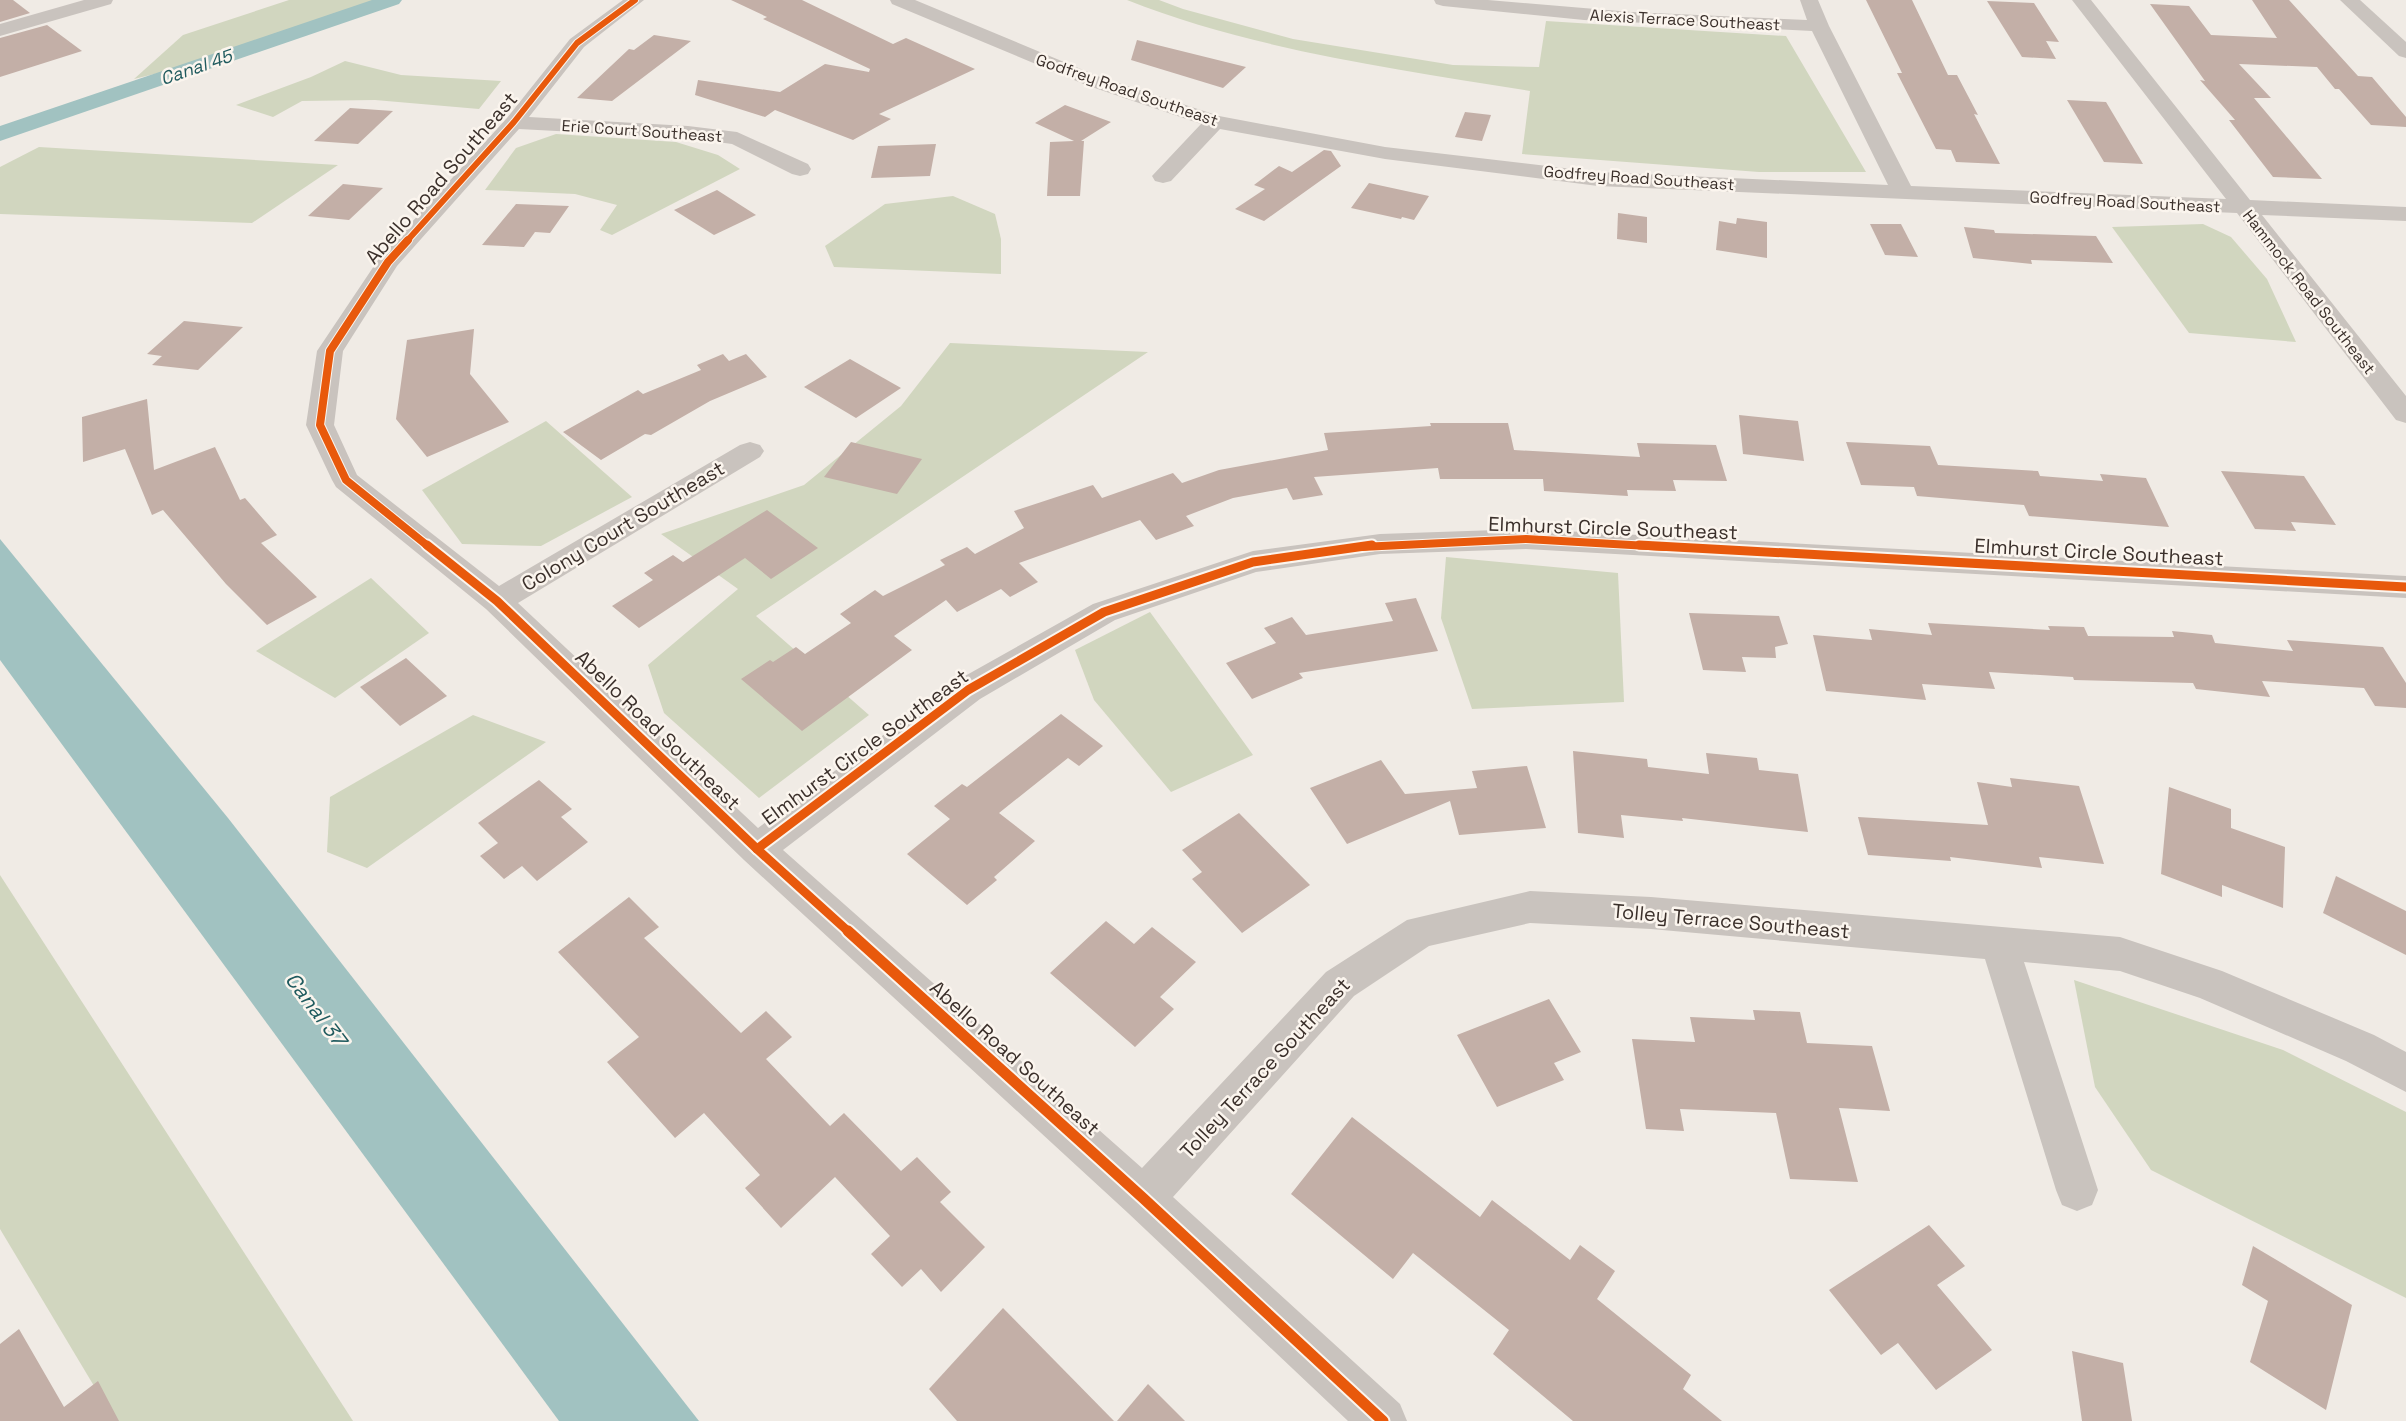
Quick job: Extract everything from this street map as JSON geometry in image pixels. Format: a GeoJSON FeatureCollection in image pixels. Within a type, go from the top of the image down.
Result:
{"type":"FeatureCollection","features":[{"type":"Feature","properties":{"kind":"street"},"geometry":{"type":"LineString","coordinates":[[0,30],[104,0]]}},
{"type":"Feature","properties":{"kind":"street","name":"Abello Road Southeast"},"geometry":{"type":"LineString","coordinates":[[635,0],[577,43],[513,122],[388,262],[330,351],[320,425],[346,480],[497,601],[758,849],[1143,1198],[1383,1421]]}},
{"type":"Feature","properties":{"kind":"street","name":"Godfrey Road Southeast"},"geometry":{"type":"LineString","coordinates":[[899,0],[1071,73],[1215,122],[1385,153],[1598,179],[2406,214]]}},
{"type":"Feature","properties":{"kind":"street","name":"Alexis Terrace Southeast"},"geometry":{"type":"LineString","coordinates":[[1443,0],[1510,9],[1654,20],[1819,26]]}},
{"type":"Feature","properties":{"kind":"street"},"geometry":{"type":"LineString","coordinates":[[1809,0],[1819,26],[1903,192]]}},
{"type":"Feature","properties":{"kind":"street","name":"Hammock Road Southeast"},"geometry":{"type":"LineString","coordinates":[[2080,0],[2406,414]]}},
{"type":"Feature","properties":{"kind":"street"},"geometry":{"type":"LineString","coordinates":[[2349,0],[2406,52]]}},
{"type":"Feature","properties":{"kind":"street","name":"Erie Court Southeast"},"geometry":{"type":"LineString","coordinates":[[513,122],[688,132],[737,138],[800,169]]}},
{"type":"Feature","properties":{"kind":"street"},"geometry":{"type":"LineString","coordinates":[[1163,176],[1215,122]]}},
{"type":"Feature","properties":{"kind":"street","name":"Colony Court Southeast"},"geometry":{"type":"LineString","coordinates":[[497,601],[750,451]]}},
{"type":"Feature","properties":{"kind":"street","name":"Elmhurst Circle Southeast"},"geometry":{"type":"LineString","coordinates":[[758,849],[968,690],[1104,612],[1253,562],[1380,544],[1526,539],[2406,587]]}},
{"type":"Feature","properties":{"kind":"street","name":"Tolley Terrace Southeast"},"geometry":{"type":"LineString","coordinates":[[1143,1198],[1340,984],[1420,932],[1530,907],[1651,913],[2120,954],[2208,983],[2360,1048],[2406,1073]]}},
{"type":"Feature","properties":{"kind":"street"},"geometry":{"type":"LineString","coordinates":[[1999,943],[2077,1190]]}},
{"type":"Feature","properties":{"kind":"green space"},"geometry":{"type":"Polygon","coordinates":[[[289,0],[377,0],[175,69],[134,79],[183,35],[289,0]]]}},
{"type":"Feature","properties":{"kind":"green space"},"geometry":{"type":"Polygon","coordinates":[[[1127,0],[1159,0],[1183,9],[1293,39],[1453,65],[1539,67],[1546,21],[1786,36],[1866,172],[1759,172],[1522,154],[1530,91],[1377,66],[1275,45],[1224,32],[1127,0]]]}},
{"type":"Feature","properties":{"kind":"green space"},"geometry":{"type":"Polygon","coordinates":[[[345,61],[401,75],[501,81],[479,109],[375,100],[302,101],[273,117],[236,105],[311,77],[345,61]]]}},
{"type":"Feature","properties":{"kind":"green space"},"geometry":{"type":"Polygon","coordinates":[[[556,134],[676,142],[718,155],[740,169],[612,235],[600,230],[617,205],[575,194],[485,190],[516,148],[556,134]]]}},
{"type":"Feature","properties":{"kind":"green space"},"geometry":{"type":"Polygon","coordinates":[[[39,147],[338,165],[252,223],[0,214],[0,167],[39,147]]]}},
{"type":"Feature","properties":{"kind":"green space"},"geometry":{"type":"Polygon","coordinates":[[[953,196],[995,214],[1001,239],[1001,274],[834,267],[825,246],[885,204],[953,196]]]}},
{"type":"Feature","properties":{"kind":"green space"},"geometry":{"type":"Polygon","coordinates":[[[2203,224],[2231,237],[2267,279],[2296,342],[2189,333],[2112,227],[2203,224]]]}},
{"type":"Feature","properties":{"kind":"green space"},"geometry":{"type":"Polygon","coordinates":[[[950,343],[1148,352],[756,616],[869,715],[759,798],[664,713],[648,665],[738,589],[661,534],[804,485],[901,406],[950,343]]]}},
{"type":"Feature","properties":{"kind":"green space"},"geometry":{"type":"Polygon","coordinates":[[[546,421],[632,497],[541,546],[462,544],[422,490],[546,421]]]}},
{"type":"Feature","properties":{"kind":"green space"},"geometry":{"type":"Polygon","coordinates":[[[1446,557],[1618,573],[1624,702],[1472,709],[1441,618],[1446,557]]]}},
{"type":"Feature","properties":{"kind":"green space"},"geometry":{"type":"Polygon","coordinates":[[[371,578],[429,633],[335,698],[256,651],[371,578]]]}},
{"type":"Feature","properties":{"kind":"green space"},"geometry":{"type":"Polygon","coordinates":[[[1150,612],[1253,755],[1171,792],[1094,700],[1075,650],[1150,612]]]}},
{"type":"Feature","properties":{"kind":"green space"},"geometry":{"type":"Polygon","coordinates":[[[473,715],[546,742],[367,868],[327,852],[330,797],[473,715]]]}},
{"type":"Feature","properties":{"kind":"green space"},"geometry":{"type":"Polygon","coordinates":[[[0,875],[353,1421],[115,1421],[0,1229],[0,875]]]}},
{"type":"Feature","properties":{"kind":"green space"},"geometry":{"type":"Polygon","coordinates":[[[2074,980],[2283,1050],[2406,1112],[2406,1298],[2151,1170],[2095,1087],[2074,980]]]}},
{"type":"Feature","properties":{"kind":"water","name":"Canal 37"},"geometry":{"type":"Polygon","coordinates":[[[0,539],[228,818],[699,1421],[559,1421],[0,660],[0,539]]]}},
{"type":"Feature","properties":{"kind":"building"},"geometry":{"type":"Polygon","coordinates":[[[0,0],[13,0],[30,13],[0,22],[0,0]]]}},
{"type":"Feature","properties":{"kind":"building"},"geometry":{"type":"Polygon","coordinates":[[[731,0],[802,0],[893,44],[906,38],[975,69],[879,114],[891,119],[853,140],[775,110],[765,117],[695,95],[698,80],[780,92],[825,64],[869,72],[870,69],[763,19],[767,17],[731,0]]]}},
{"type":"Feature","properties":{"kind":"building"},"geometry":{"type":"Polygon","coordinates":[[[1866,0],[1912,0],[1948,75],[1957,75],[2000,164],[1956,162],[1951,150],[1936,149],[1897,73],[1902,73],[1866,0]]]}},
{"type":"Feature","properties":{"kind":"building"},"geometry":{"type":"Polygon","coordinates":[[[2252,0],[2289,0],[2358,76],[2372,77],[2406,117],[2406,127],[2371,125],[2339,89],[2335,89],[2317,67],[2239,64],[2271,98],[2254,98],[2322,179],[2273,177],[2229,120],[2235,120],[2200,80],[2205,81],[2150,4],[2189,6],[2211,35],[2277,38],[2252,0]]]}},
{"type":"Feature","properties":{"kind":"building"},"geometry":{"type":"Polygon","coordinates":[[[1987,1],[2034,3],[2059,42],[2046,41],[2056,59],[2022,57],[1987,1]]]}},
{"type":"Feature","properties":{"kind":"building"},"geometry":{"type":"Polygon","coordinates":[[[47,25],[82,51],[0,77],[0,38],[47,25]]]}},
{"type":"Feature","properties":{"kind":"building"},"geometry":{"type":"Polygon","coordinates":[[[654,35],[691,41],[612,101],[577,98],[629,49],[634,50],[654,35]]]}},
{"type":"Feature","properties":{"kind":"building"},"geometry":{"type":"Polygon","coordinates":[[[1137,40],[1246,67],[1223,88],[1131,60],[1137,40]]]}},
{"type":"Feature","properties":{"kind":"building"},"geometry":{"type":"Polygon","coordinates":[[[2067,100],[2106,102],[2143,164],[2104,162],[2067,100]]]}},
{"type":"Feature","properties":{"kind":"building"},"geometry":{"type":"Polygon","coordinates":[[[1065,105],[1111,122],[1081,141],[1084,141],[1080,196],[1047,196],[1050,142],[1074,141],[1035,123],[1065,105]]]}},
{"type":"Feature","properties":{"kind":"building"},"geometry":{"type":"Polygon","coordinates":[[[350,108],[393,111],[358,144],[314,141],[350,108]]]}},
{"type":"Feature","properties":{"kind":"building"},"geometry":{"type":"Polygon","coordinates":[[[1465,112],[1491,115],[1482,141],[1455,137],[1465,112]]]}},
{"type":"Feature","properties":{"kind":"building"},"geometry":{"type":"Polygon","coordinates":[[[936,144],[930,176],[871,178],[878,146],[936,144]]]}},
{"type":"Feature","properties":{"kind":"building"},"geometry":{"type":"Polygon","coordinates":[[[1324,150],[1331,151],[1341,166],[1264,221],[1235,209],[1265,189],[1254,185],[1279,166],[1292,172],[1324,150]]]}},
{"type":"Feature","properties":{"kind":"building"},"geometry":{"type":"Polygon","coordinates":[[[1369,183],[1429,196],[1414,220],[1351,208],[1369,183]]]}},
{"type":"Feature","properties":{"kind":"building"},"geometry":{"type":"Polygon","coordinates":[[[343,184],[383,188],[349,220],[308,216],[343,184]]]}},
{"type":"Feature","properties":{"kind":"building"},"geometry":{"type":"Polygon","coordinates":[[[717,190],[756,215],[714,235],[674,210],[717,190]]]}},
{"type":"Feature","properties":{"kind":"building"},"geometry":{"type":"Polygon","coordinates":[[[516,204],[569,206],[550,233],[535,232],[524,247],[482,245],[516,204]]]}},
{"type":"Feature","properties":{"kind":"building"},"geometry":{"type":"Polygon","coordinates":[[[1618,213],[1647,217],[1647,243],[1617,239],[1618,213]]]}},
{"type":"Feature","properties":{"kind":"building"},"geometry":{"type":"Polygon","coordinates":[[[1737,218],[1767,222],[1767,258],[1716,250],[1719,221],[1736,224],[1737,218]]]}},
{"type":"Feature","properties":{"kind":"building"},"geometry":{"type":"Polygon","coordinates":[[[1870,224],[1901,224],[1918,257],[1885,255],[1870,224]]]}},
{"type":"Feature","properties":{"kind":"building"},"geometry":{"type":"Polygon","coordinates":[[[1964,227],[1994,230],[1995,233],[2096,236],[2113,263],[2031,260],[2032,264],[1973,258],[1964,227]]]}},
{"type":"Feature","properties":{"kind":"building"},"geometry":{"type":"Polygon","coordinates":[[[184,321],[243,327],[198,370],[152,365],[162,356],[147,354],[184,321]]]}},
{"type":"Feature","properties":{"kind":"building"},"geometry":{"type":"Polygon","coordinates":[[[474,329],[470,374],[509,422],[427,457],[396,419],[407,340],[474,329]]]}},
{"type":"Feature","properties":{"kind":"building"},"geometry":{"type":"Polygon","coordinates":[[[723,354],[729,361],[746,354],[767,377],[710,401],[651,435],[645,434],[601,460],[563,432],[638,390],[643,394],[701,370],[697,365],[723,354]]]}},
{"type":"Feature","properties":{"kind":"building"},"geometry":{"type":"Polygon","coordinates":[[[850,359],[901,388],[856,418],[804,387],[850,359]]]}},
{"type":"Feature","properties":{"kind":"building"},"geometry":{"type":"Polygon","coordinates":[[[147,399],[154,470],[215,447],[240,500],[245,498],[277,535],[261,543],[317,597],[267,625],[226,584],[163,510],[152,515],[125,449],[83,462],[82,417],[147,399]]]}},
{"type":"Feature","properties":{"kind":"building"},"geometry":{"type":"Polygon","coordinates":[[[1739,415],[1798,421],[1804,461],[1743,454],[1739,415]]]}},
{"type":"Feature","properties":{"kind":"building"},"geometry":{"type":"Polygon","coordinates":[[[1430,423],[1508,423],[1514,450],[1640,457],[1637,443],[1716,445],[1727,481],[1673,480],[1676,491],[1627,490],[1628,496],[1544,491],[1543,479],[1440,479],[1438,468],[1314,477],[1323,495],[1293,500],[1287,488],[1233,498],[1186,516],[1194,526],[1156,540],[1140,520],[1019,563],[1038,582],[1010,597],[1001,589],[957,612],[946,600],[894,636],[912,650],[802,731],[741,679],[770,660],[773,662],[796,647],[805,654],[851,623],[840,614],[875,590],[883,596],[945,565],[940,560],[967,547],[975,554],[1024,528],[1014,511],[1093,485],[1102,498],[1173,473],[1182,483],[1219,470],[1328,450],[1324,433],[1431,426],[1430,423]]]}},
{"type":"Feature","properties":{"kind":"building"},"geometry":{"type":"Polygon","coordinates":[[[851,442],[922,459],[897,494],[824,477],[851,442]]]}},
{"type":"Feature","properties":{"kind":"building"},"geometry":{"type":"Polygon","coordinates":[[[1846,442],[1930,446],[1938,465],[2038,471],[2040,476],[2103,481],[2100,474],[2146,478],[2169,527],[2029,516],[2024,505],[1917,496],[1914,487],[1861,485],[1846,442]]]}},
{"type":"Feature","properties":{"kind":"building"},"geometry":{"type":"Polygon","coordinates":[[[2221,471],[2304,476],[2336,525],[2291,522],[2296,531],[2255,529],[2221,471]]]}},
{"type":"Feature","properties":{"kind":"building"},"geometry":{"type":"Polygon","coordinates":[[[767,510],[818,548],[771,579],[745,558],[639,628],[612,606],[653,580],[644,573],[673,555],[683,562],[767,510]]]}},
{"type":"Feature","properties":{"kind":"building"},"geometry":{"type":"Polygon","coordinates":[[[1416,598],[1438,651],[1299,673],[1303,678],[1252,699],[1226,663],[1276,643],[1264,628],[1292,617],[1306,635],[1393,621],[1385,603],[1416,598]]]}},
{"type":"Feature","properties":{"kind":"building"},"geometry":{"type":"Polygon","coordinates":[[[1689,613],[1779,616],[1788,644],[1775,647],[1776,658],[1742,657],[1746,672],[1703,670],[1689,613]]]}},
{"type":"Feature","properties":{"kind":"building"},"geometry":{"type":"Polygon","coordinates":[[[1928,623],[2050,630],[2048,626],[2084,627],[2088,636],[2174,637],[2172,631],[2212,635],[2215,643],[2293,651],[2287,640],[2383,647],[2406,683],[2406,708],[2375,706],[2364,688],[2262,681],[2270,697],[2196,689],[2193,683],[2074,680],[2073,677],[1989,672],[1995,689],[1922,684],[1926,700],[1826,691],[1813,635],[1872,640],[1869,629],[1932,635],[1928,623]]]}},
{"type":"Feature","properties":{"kind":"building"},"geometry":{"type":"Polygon","coordinates":[[[406,658],[447,696],[400,726],[360,687],[406,658]]]}},
{"type":"Feature","properties":{"kind":"building"},"geometry":{"type":"Polygon","coordinates":[[[1061,714],[1103,746],[1079,766],[1068,758],[999,813],[1035,841],[994,877],[997,880],[967,905],[907,854],[950,819],[934,806],[962,784],[967,787],[1061,714]]]}},
{"type":"Feature","properties":{"kind":"building"},"geometry":{"type":"Polygon","coordinates":[[[1573,751],[1647,759],[1648,767],[1709,774],[1706,753],[1757,758],[1759,770],[1798,774],[1808,832],[1682,818],[1683,821],[1621,815],[1624,838],[1578,833],[1573,751]]]}},
{"type":"Feature","properties":{"kind":"building"},"geometry":{"type":"Polygon","coordinates":[[[1381,760],[1405,794],[1477,788],[1472,771],[1527,766],[1546,828],[1459,835],[1450,801],[1347,844],[1310,788],[1381,760]]]}},
{"type":"Feature","properties":{"kind":"building"},"geometry":{"type":"Polygon","coordinates":[[[2010,778],[2079,786],[2104,864],[2039,857],[2042,868],[1950,857],[1951,861],[1868,855],[1858,817],[1988,825],[1977,782],[2012,787],[2010,778]]]}},
{"type":"Feature","properties":{"kind":"building"},"geometry":{"type":"Polygon","coordinates":[[[539,780],[572,809],[561,817],[588,842],[537,881],[522,866],[504,879],[480,856],[498,843],[478,823],[539,780]]]}},
{"type":"Feature","properties":{"kind":"building"},"geometry":{"type":"Polygon","coordinates":[[[2169,787],[2231,809],[2231,828],[2285,847],[2283,908],[2222,885],[2222,897],[2161,874],[2169,787]]]}},
{"type":"Feature","properties":{"kind":"building"},"geometry":{"type":"Polygon","coordinates":[[[1239,813],[1310,885],[1242,933],[1192,879],[1202,872],[1182,850],[1239,813]]]}},
{"type":"Feature","properties":{"kind":"building"},"geometry":{"type":"Polygon","coordinates":[[[2336,876],[2406,911],[2406,955],[2323,913],[2336,876]]]}},
{"type":"Feature","properties":{"kind":"building"},"geometry":{"type":"Polygon","coordinates":[[[629,897],[659,927],[644,938],[741,1033],[766,1011],[792,1037],[766,1059],[830,1126],[844,1113],[901,1171],[917,1157],[951,1192],[940,1202],[985,1247],[941,1292],[921,1269],[902,1287],[871,1254],[890,1236],[835,1177],[781,1228],[745,1188],[760,1175],[704,1113],[675,1138],[607,1062],[639,1037],[558,952],[629,897]]]}},
{"type":"Feature","properties":{"kind":"building"},"geometry":{"type":"Polygon","coordinates":[[[1106,921],[1134,944],[1152,927],[1196,962],[1160,997],[1174,1009],[1135,1047],[1050,973],[1106,921]]]}},
{"type":"Feature","properties":{"kind":"building"},"geometry":{"type":"Polygon","coordinates":[[[1549,999],[1581,1052],[1554,1063],[1564,1080],[1497,1107],[1457,1035],[1549,999]]]}},
{"type":"Feature","properties":{"kind":"building"},"geometry":{"type":"Polygon","coordinates":[[[1753,1010],[1800,1012],[1807,1043],[1872,1046],[1890,1111],[1839,1108],[1858,1182],[1790,1179],[1776,1113],[1680,1109],[1684,1131],[1646,1129],[1632,1039],[1695,1042],[1690,1017],[1755,1020],[1753,1010]]]}},
{"type":"Feature","properties":{"kind":"building"},"geometry":{"type":"Polygon","coordinates":[[[1352,1117],[1480,1217],[1492,1200],[1570,1260],[1580,1245],[1615,1271],[1597,1299],[1691,1375],[1683,1389],[1722,1421],[1573,1421],[1493,1354],[1509,1330],[1413,1253],[1393,1279],[1291,1194],[1352,1117]]]}},
{"type":"Feature","properties":{"kind":"building"},"geometry":{"type":"Polygon","coordinates":[[[1929,1225],[1965,1266],[1937,1285],[1992,1350],[1936,1390],[1898,1343],[1881,1355],[1829,1290],[1929,1225]]]}},
{"type":"Feature","properties":{"kind":"building"},"geometry":{"type":"Polygon","coordinates":[[[2253,1246],[2352,1305],[2326,1410],[2250,1362],[2268,1301],[2242,1285],[2253,1246]]]}},
{"type":"Feature","properties":{"kind":"building"},"geometry":{"type":"Polygon","coordinates":[[[1003,1308],[1114,1421],[957,1421],[929,1389],[1003,1308]]]}},
{"type":"Feature","properties":{"kind":"building"},"geometry":{"type":"Polygon","coordinates":[[[19,1329],[64,1407],[98,1381],[119,1421],[0,1421],[0,1344],[19,1329]]]}},
{"type":"Feature","properties":{"kind":"building"},"geometry":{"type":"Polygon","coordinates":[[[2072,1351],[2123,1363],[2132,1421],[2082,1421],[2072,1351]]]}},
{"type":"Feature","properties":{"kind":"building"},"geometry":{"type":"Polygon","coordinates":[[[1148,1384],[1185,1421],[1117,1421],[1148,1384]]]}},
{"type":"Feature","properties":{"kind":"waterway","name":"Canal 45"},"geometry":{"type":"LineString","coordinates":[[0,134],[392,0]]}},
{"type":"Feature","properties":{"kind":"cycle path"},"geometry":{"type":"LineString","coordinates":[[635,0],[577,43],[514,122],[388,262],[330,351],[320,425],[346,480],[497,601],[757,849],[1143,1198],[1383,1421]]}},
{"type":"Feature","properties":{"kind":"cycle path"},"geometry":{"type":"LineString","coordinates":[[757,849],[968,690],[1104,612],[1253,562],[1380,544],[1526,539],[2406,587]]}}]}
